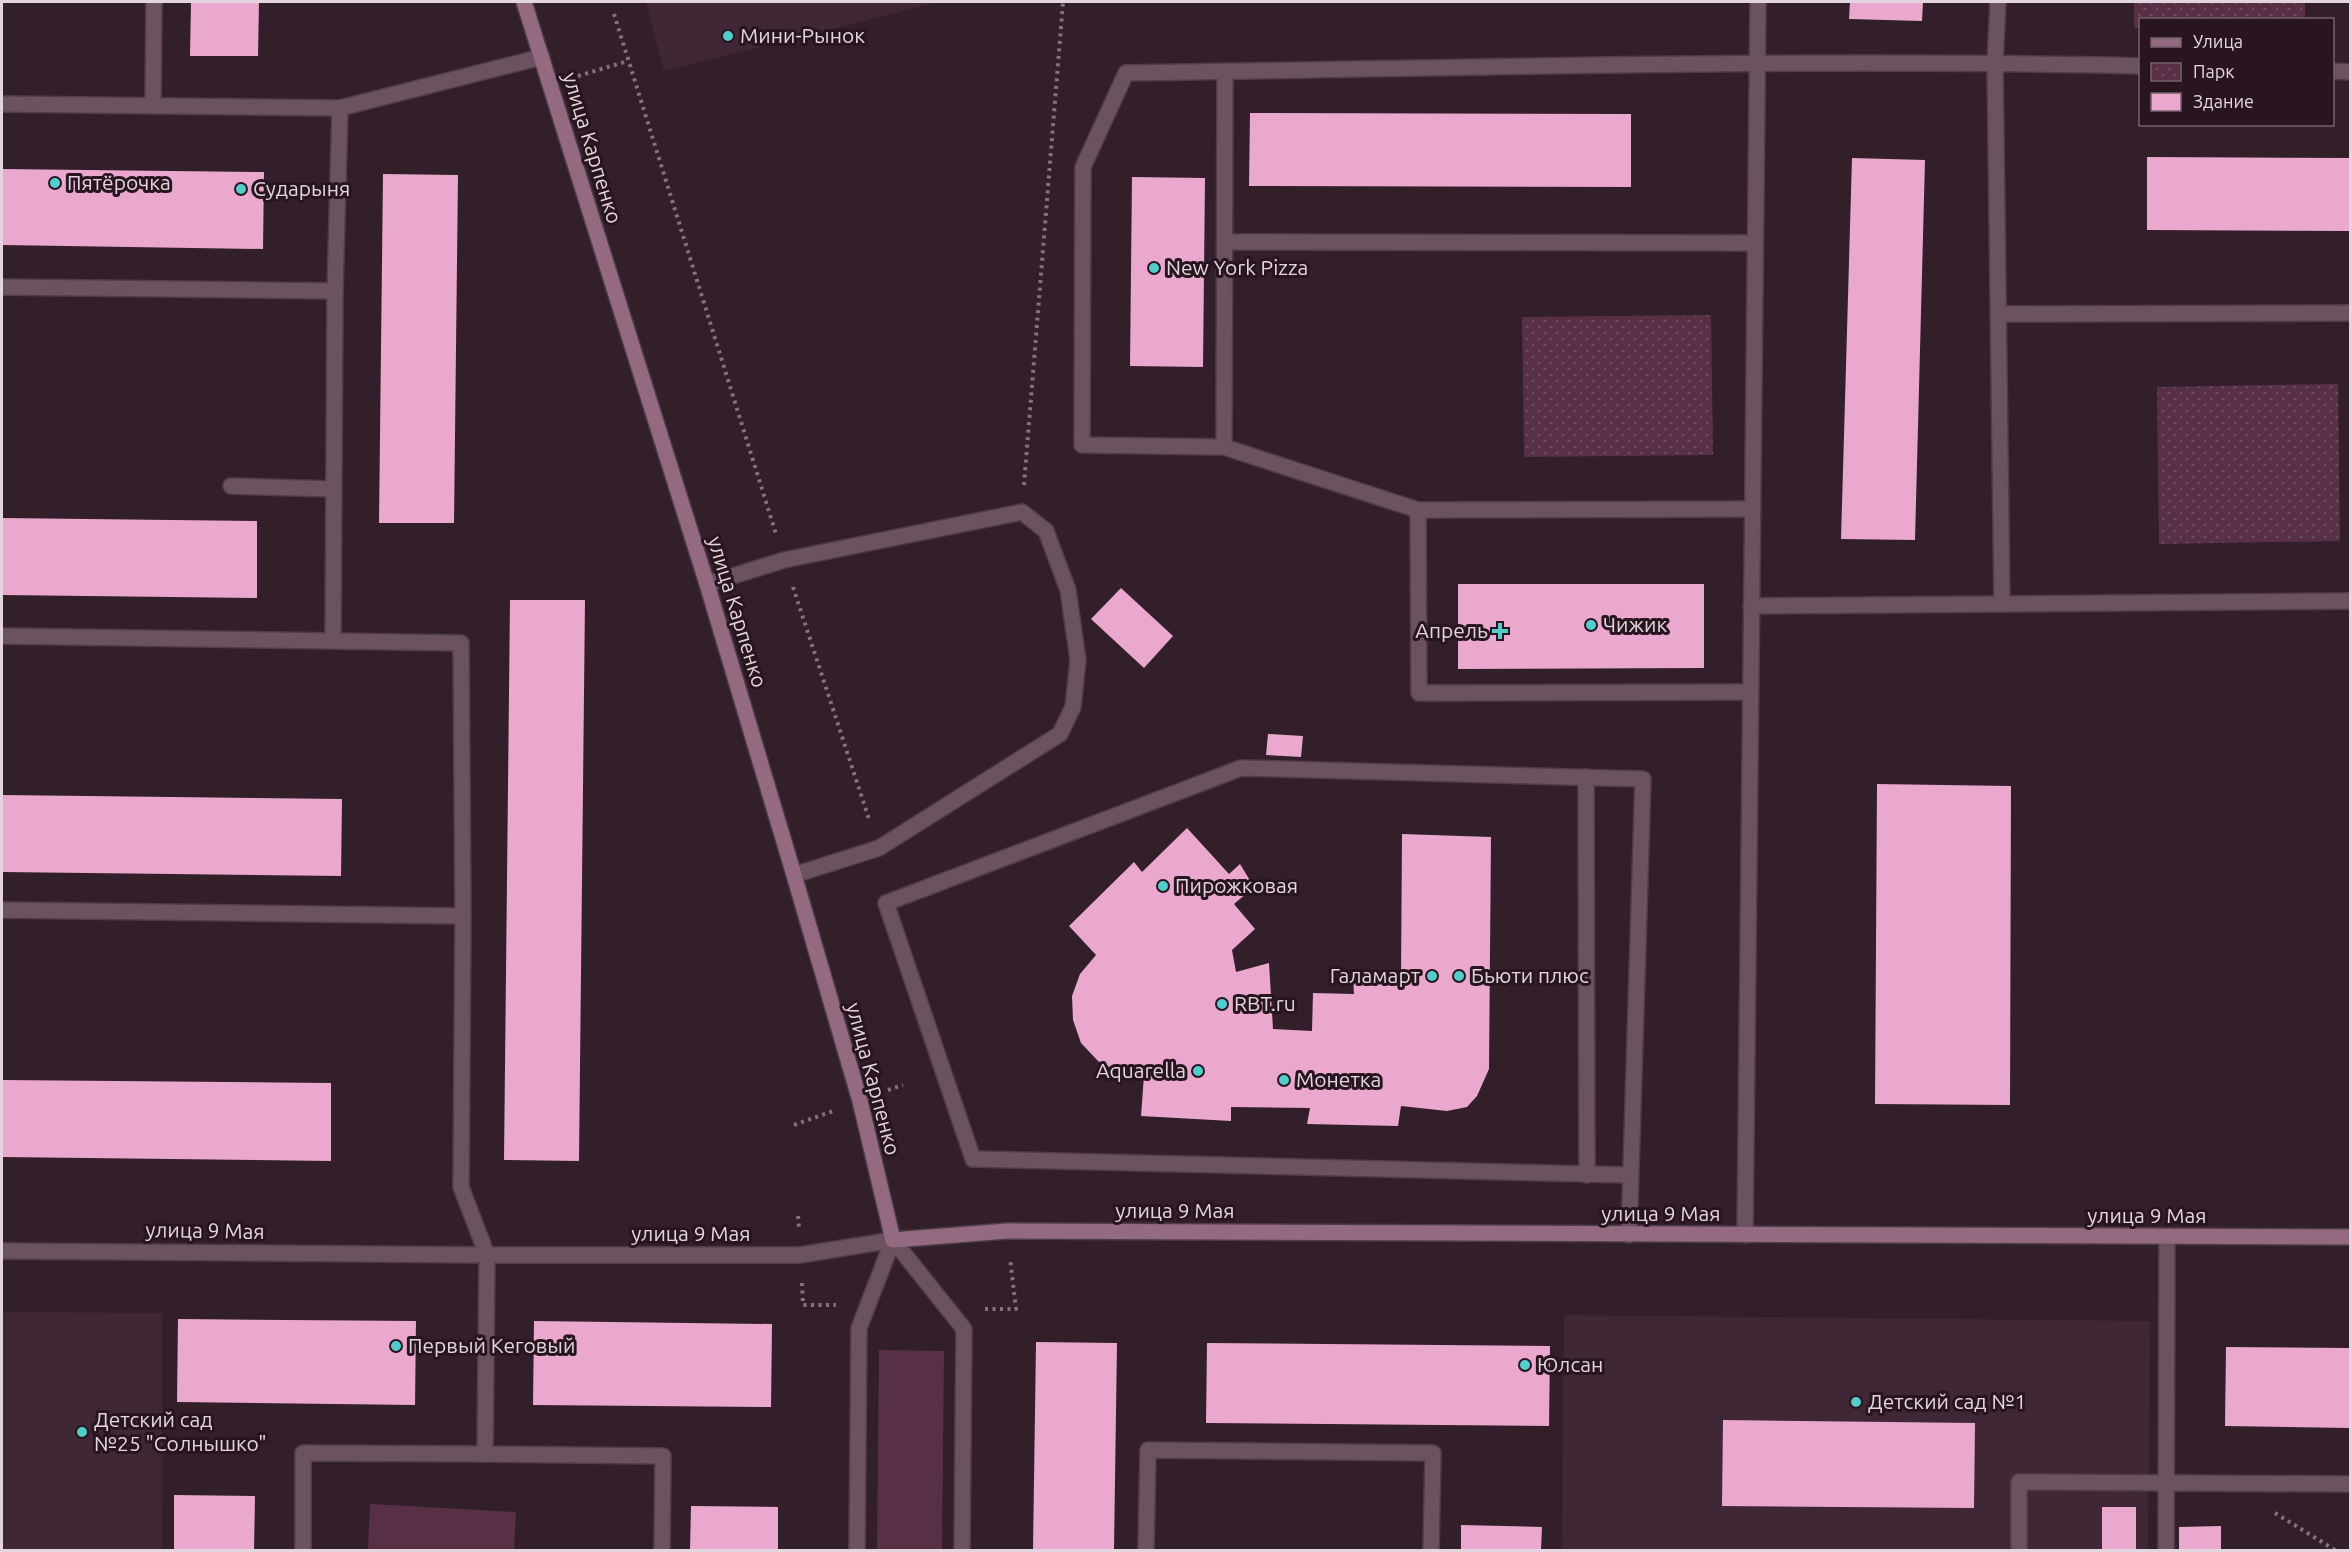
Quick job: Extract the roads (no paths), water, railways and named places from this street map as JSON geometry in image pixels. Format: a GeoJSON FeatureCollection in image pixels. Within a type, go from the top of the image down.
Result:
{"type":"FeatureCollection","features":[{"type":"Feature","properties":{"kind":"main road","name":"улица Карпенко"},"geometry":{"type":"LineString","coordinates":[[524,2],[707,584],[794,875],[860,1101],[893,1240]]}},
{"type":"Feature","properties":{"kind":"main road","name":"улица 9 Мая"},"geometry":{"type":"LineString","coordinates":[[893,1240],[1007,1231],[2350,1238]]}},
{"type":"Feature","properties":{"kind":"street"},"geometry":{"type":"LineString","coordinates":[[153,106],[154,2]]}},
{"type":"Feature","properties":{"kind":"street"},"geometry":{"type":"LineString","coordinates":[[1745,1235],[1758,2]]}},
{"type":"Feature","properties":{"kind":"street"},"geometry":{"type":"LineString","coordinates":[[1998,2],[1995,63],[2002,603]]}},
{"type":"Feature","properties":{"kind":"street"},"geometry":{"type":"LineString","coordinates":[[2,104],[340,108],[542,57]]}},
{"type":"Feature","properties":{"kind":"street"},"geometry":{"type":"LineString","coordinates":[[1753,508],[1418,510],[1224,447],[1082,445],[1083,167],[1126,73],[1757,62],[2139,66]]}},
{"type":"Feature","properties":{"kind":"street"},"geometry":{"type":"LineString","coordinates":[[1224,447],[1225,71]]}},
{"type":"Feature","properties":{"kind":"street"},"geometry":{"type":"LineString","coordinates":[[2334,71],[2350,72]]}},
{"type":"Feature","properties":{"kind":"street"},"geometry":{"type":"LineString","coordinates":[[333,641],[335,291],[340,108]]}},
{"type":"Feature","properties":{"kind":"street"},"geometry":{"type":"LineString","coordinates":[[1225,242],[1755,243]]}},
{"type":"Feature","properties":{"kind":"street"},"geometry":{"type":"LineString","coordinates":[[2,287],[335,291]]}},
{"type":"Feature","properties":{"kind":"street"},"geometry":{"type":"LineString","coordinates":[[1998,314],[2350,313]]}},
{"type":"Feature","properties":{"kind":"street"},"geometry":{"type":"LineString","coordinates":[[231,486],[334,489]]}},
{"type":"Feature","properties":{"kind":"street"},"geometry":{"type":"LineString","coordinates":[[1418,510],[1419,693],[1750,692]]}},
{"type":"Feature","properties":{"kind":"street"},"geometry":{"type":"LineString","coordinates":[[707,584],[784,560],[1022,512],[1046,531],[1068,590],[1078,660],[1073,707],[1060,734],[879,848],[794,875]]}},
{"type":"Feature","properties":{"kind":"street"},"geometry":{"type":"LineString","coordinates":[[1752,606],[2350,601]]}},
{"type":"Feature","properties":{"kind":"street"},"geometry":{"type":"LineString","coordinates":[[2,636],[461,643],[463,916],[461,1187],[487,1255],[485,1454]]}},
{"type":"Feature","properties":{"kind":"street"},"geometry":{"type":"LineString","coordinates":[[1629,1235],[1631,1176],[1643,779],[1241,768],[886,903],[973,1159],[1631,1176]]}},
{"type":"Feature","properties":{"kind":"street"},"geometry":{"type":"LineString","coordinates":[[1586,777],[1587,1175]]}},
{"type":"Feature","properties":{"kind":"street"},"geometry":{"type":"LineString","coordinates":[[2,910],[463,916]]}},
{"type":"Feature","properties":{"kind":"street"},"geometry":{"type":"LineString","coordinates":[[2166,1551],[2167,1237]]}},
{"type":"Feature","properties":{"kind":"street"},"geometry":{"type":"LineString","coordinates":[[857,1551],[859,1328],[893,1240]]}},
{"type":"Feature","properties":{"kind":"street","name":"улица 9 Мая"},"geometry":{"type":"LineString","coordinates":[[2,1251],[800,1255],[893,1240]]}},
{"type":"Feature","properties":{"kind":"street","name":"улица Карпенко"},"geometry":{"type":"LineString","coordinates":[[893,1240],[964,1329],[962,1551]]}},
{"type":"Feature","properties":{"kind":"street"},"geometry":{"type":"LineString","coordinates":[[1146,1551],[1148,1450],[1433,1453],[1431,1551]]}},
{"type":"Feature","properties":{"kind":"street"},"geometry":{"type":"LineString","coordinates":[[303,1551],[303,1453],[663,1456],[662,1551]]}},
{"type":"Feature","properties":{"kind":"street"},"geometry":{"type":"LineString","coordinates":[[2019,1551],[2019,1482],[2350,1484]]}},
{"type":"Feature","properties":{"kind":"place","name":"Мини-Рынок"},"geometry":{"type":"Point","coordinates":[728,36]}},
{"type":"Feature","properties":{"kind":"place","name":"Пятёрочка"},"geometry":{"type":"Point","coordinates":[55,183]}},
{"type":"Feature","properties":{"kind":"place","name":"Cударыня"},"geometry":{"type":"Point","coordinates":[241,189]}},
{"type":"Feature","properties":{"kind":"place","name":"New York Pizza"},"geometry":{"type":"Point","coordinates":[1154,268]}},
{"type":"Feature","properties":{"kind":"place","name":"Чижик"},"geometry":{"type":"Point","coordinates":[1591,625]}},
{"type":"Feature","properties":{"kind":"place","name":"Апрель"},"geometry":{"type":"Point","coordinates":[1500,631]}},
{"type":"Feature","properties":{"kind":"place","name":"Пирожковая"},"geometry":{"type":"Point","coordinates":[1163,886]}},
{"type":"Feature","properties":{"kind":"place","name":"Галамарт"},"geometry":{"type":"Point","coordinates":[1432,976]}},
{"type":"Feature","properties":{"kind":"place","name":"Бьюти плюс"},"geometry":{"type":"Point","coordinates":[1459,976]}},
{"type":"Feature","properties":{"kind":"place","name":"RBT.ru"},"geometry":{"type":"Point","coordinates":[1222,1004]}},
{"type":"Feature","properties":{"kind":"place","name":"Aquarella"},"geometry":{"type":"Point","coordinates":[1198,1071]}},
{"type":"Feature","properties":{"kind":"place","name":"Монетка"},"geometry":{"type":"Point","coordinates":[1284,1080]}},
{"type":"Feature","properties":{"kind":"place","name":"Первый Кеговый"},"geometry":{"type":"Point","coordinates":[396,1346]}},
{"type":"Feature","properties":{"kind":"place","name":"Юлсан"},"geometry":{"type":"Point","coordinates":[1525,1365]}},
{"type":"Feature","properties":{"kind":"place","name":"Детский сад №1"},"geometry":{"type":"Point","coordinates":[1856,1402]}},
{"type":"Feature","properties":{"kind":"place","name":"Детский сад №25 \"Солнышко\""},"geometry":{"type":"Point","coordinates":[82,1432]}}]}
